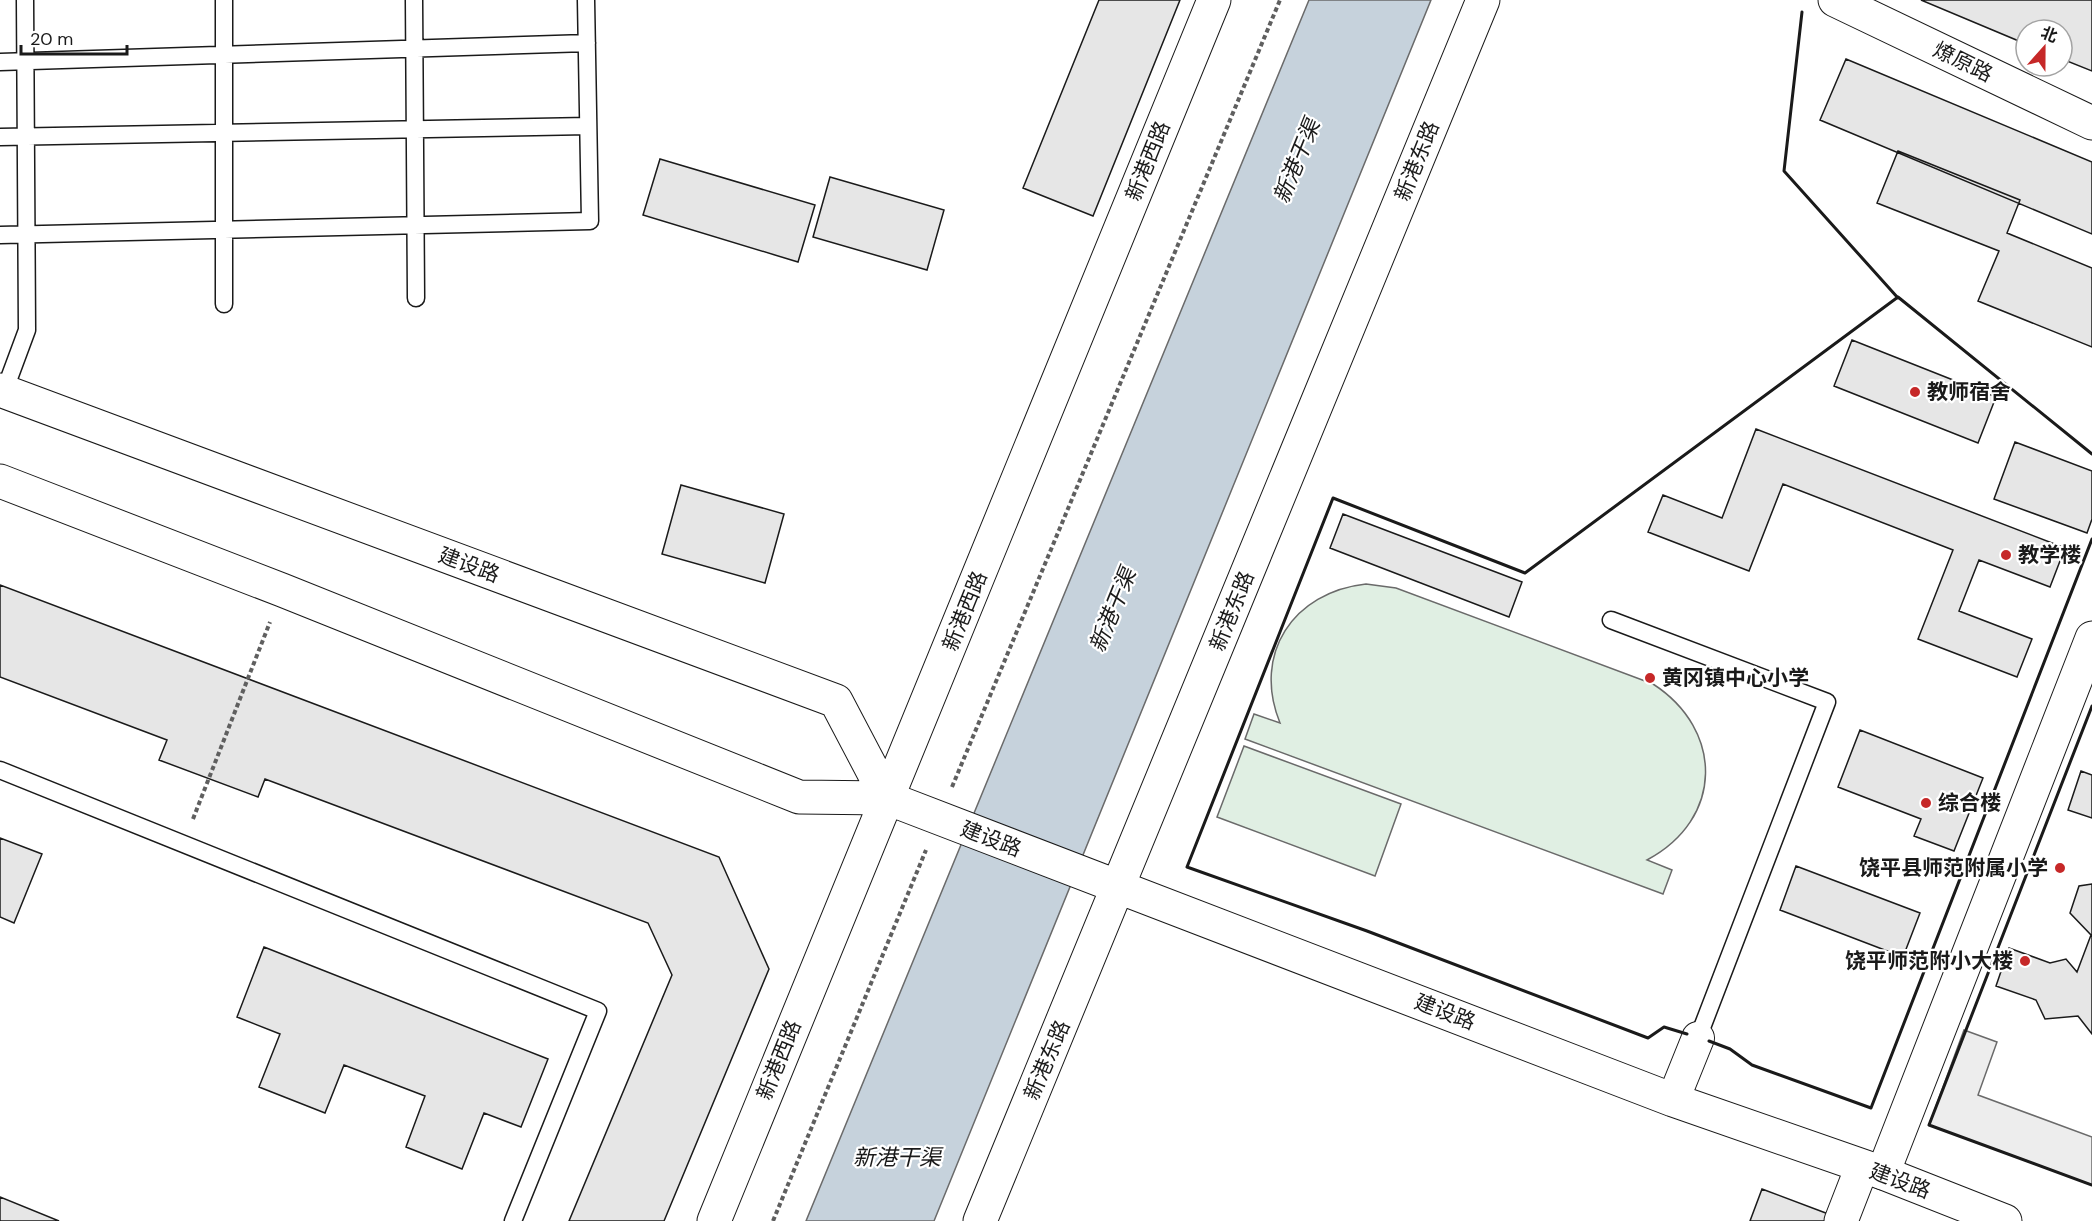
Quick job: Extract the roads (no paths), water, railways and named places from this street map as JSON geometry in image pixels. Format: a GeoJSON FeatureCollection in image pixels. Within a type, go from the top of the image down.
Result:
{"type":"FeatureCollection","features":[{"type":"Feature","properties":{"kind":"main road","name":"新港西路"},"geometry":{"type":"LineString","coordinates":[[714,1221],[1214,0]]}},
{"type":"Feature","properties":{"kind":"main road","name":"新港东路"},"geometry":{"type":"LineString","coordinates":[[980,1221],[1484,0]]}},
{"type":"Feature","properties":{"kind":"main road","name":"燎原路"},"geometry":{"type":"LineString","coordinates":[[1835,0],[2092,123]]}},
{"type":"Feature","properties":{"kind":"main road","name":"建设路"},"geometry":{"type":"LineString","coordinates":[[2,391],[836,701],[887,798]]}},
{"type":"Feature","properties":{"kind":"main road","name":"建设路"},"geometry":{"type":"LineString","coordinates":[[0,481],[282,590],[800,797],[887,798],[1673,1100],[1872,1170],[2005,1221]]}},
{"type":"Feature","properties":{"kind":"main road"},"geometry":{"type":"LineString","coordinates":[[1841,1221],[1872,1170],[2092,638]]}},
{"type":"Feature","properties":{"kind":"street"},"geometry":{"type":"LineString","coordinates":[[1673,1100],[1698,1038]]}},
{"type":"Feature","properties":{"kind":"lane"},"geometry":{"type":"LineString","coordinates":[[2,391],[27,330],[25,0]]}},
{"type":"Feature","properties":{"kind":"lane"},"geometry":{"type":"LineString","coordinates":[[224,0],[224,304]]}},
{"type":"Feature","properties":{"kind":"lane"},"geometry":{"type":"LineString","coordinates":[[414,0],[416,298]]}},
{"type":"Feature","properties":{"kind":"lane"},"geometry":{"type":"LineString","coordinates":[[0,235],[590,221],[586,0]]}},
{"type":"Feature","properties":{"kind":"lane"},"geometry":{"type":"LineString","coordinates":[[0,62],[587,43]]}},
{"type":"Feature","properties":{"kind":"lane"},"geometry":{"type":"LineString","coordinates":[[0,137],[588,126]]}},
{"type":"Feature","properties":{"kind":"lane"},"geometry":{"type":"LineString","coordinates":[[1611,620],[1827,702],[1698,1038]]}},
{"type":"Feature","properties":{"kind":"lane"},"geometry":{"type":"LineString","coordinates":[[0,770],[598,1011],[513,1221]]}},
{"type":"Feature","properties":{"kind":"water","name":"新港干渠"},"geometry":{"type":"Polygon","coordinates":[[[1309,0],[1431,0],[934,1221],[806,1221],[1309,0]]]}},
{"type":"Feature","properties":{"kind":"place","name":"教师宿舍"},"geometry":{"type":"Point","coordinates":[1915,392]}},
{"type":"Feature","properties":{"kind":"place","name":"教学楼"},"geometry":{"type":"Point","coordinates":[2006,555]}},
{"type":"Feature","properties":{"kind":"place","name":"黄冈镇中心小学"},"geometry":{"type":"Point","coordinates":[1650,678]}},
{"type":"Feature","properties":{"kind":"place","name":"综合楼"},"geometry":{"type":"Point","coordinates":[1926,803]}},
{"type":"Feature","properties":{"kind":"place","name":"饶平县师范附属小学"},"geometry":{"type":"Point","coordinates":[2060,868]}},
{"type":"Feature","properties":{"kind":"place","name":"饶平师范附小大楼"},"geometry":{"type":"Point","coordinates":[2025,961]}}]}
